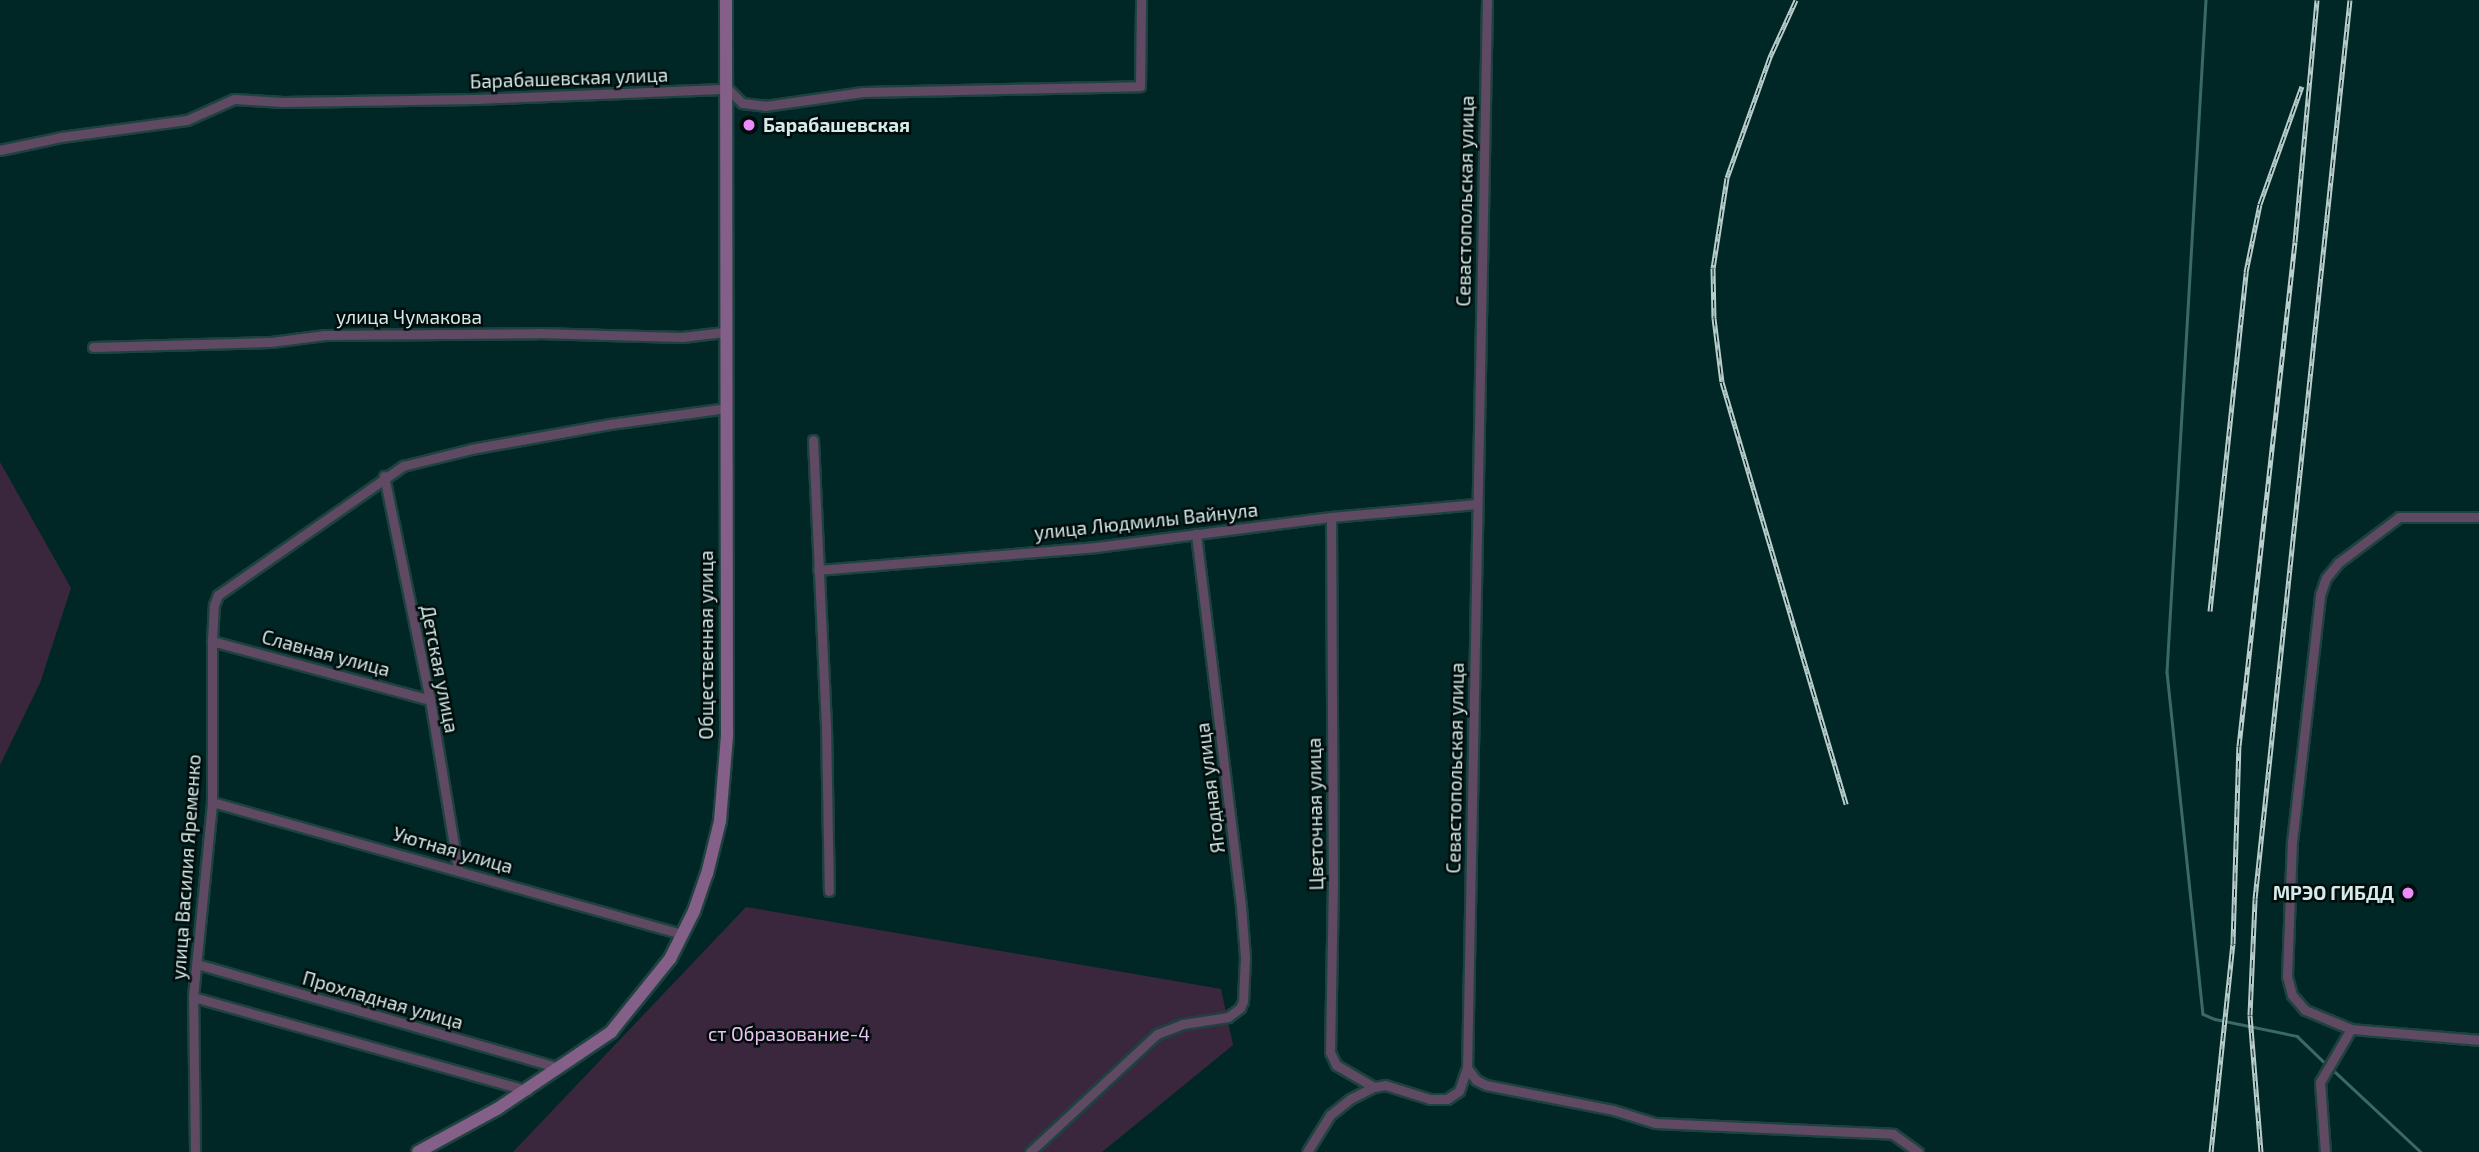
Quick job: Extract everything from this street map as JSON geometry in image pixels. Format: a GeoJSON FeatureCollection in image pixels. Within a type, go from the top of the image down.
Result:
{"type":"FeatureCollection","features":[{"type":"Feature","properties":{"kind":"main road","name":"Общественная улица"},"geometry":{"type":"LineString","coordinates":[[418,1152],[527,1090],[611,1032],[670,959],[707,874],[720,821],[725,774],[727,408],[724,332],[728,89],[726,0]]}},
{"type":"Feature","properties":{"kind":"street"},"geometry":{"type":"LineString","coordinates":[[728,89],[742,103],[765,106],[863,92],[1140,86],[1141,0]]}},
{"type":"Feature","properties":{"kind":"street","name":"Севастопольская улица"},"geometry":{"type":"LineString","coordinates":[[1468,1068],[1487,0]]}},
{"type":"Feature","properties":{"kind":"street","name":"Барабашевская улица"},"geometry":{"type":"LineString","coordinates":[[0,150],[61,137],[187,120],[234,99],[283,102],[475,99],[728,89]]}},
{"type":"Feature","properties":{"kind":"street","name":"улица Чумакова"},"geometry":{"type":"LineString","coordinates":[[93,347],[271,342],[325,335],[538,333],[682,337],[724,332]]}},
{"type":"Feature","properties":{"kind":"street"},"geometry":{"type":"LineString","coordinates":[[384,476],[402,466],[471,449],[610,424],[727,408]]}},
{"type":"Feature","properties":{"kind":"street"},"geometry":{"type":"LineString","coordinates":[[813,440],[826,726],[829,891]]}},
{"type":"Feature","properties":{"kind":"street","name":"улица Василия Яременко"},"geometry":{"type":"LineString","coordinates":[[194,1152],[193,997],[212,802],[212,641],[215,604],[226,588],[384,476]]}},
{"type":"Feature","properties":{"kind":"street","name":"Детская улица"},"geometry":{"type":"LineString","coordinates":[[384,476],[430,700],[458,869]]}},
{"type":"Feature","properties":{"kind":"street","name":"улица Людмилы Вайнула"},"geometry":{"type":"LineString","coordinates":[[818,570],[1096,547],[1331,517],[1476,504]]}},
{"type":"Feature","properties":{"kind":"street","name":"Цветочная улица"},"geometry":{"type":"LineString","coordinates":[[1331,517],[1333,909],[1330,1052],[1336,1065],[1374,1087]]}},
{"type":"Feature","properties":{"kind":"street"},"geometry":{"type":"LineString","coordinates":[[2479,517],[2399,517],[2338,563],[2326,579],[2320,595],[2292,842],[2287,976],[2292,995],[2305,1010],[2351,1029],[2479,1040]]}},
{"type":"Feature","properties":{"kind":"street","name":"Ягодная улица"},"geometry":{"type":"LineString","coordinates":[[1030,1152],[1157,1034],[1183,1024],[1215,1020],[1235,1013],[1243,1001],[1245,957],[1196,534]]}},
{"type":"Feature","properties":{"kind":"street","name":"Славная улица"},"geometry":{"type":"LineString","coordinates":[[212,641],[430,700]]}},
{"type":"Feature","properties":{"kind":"street","name":"Уютная улица"},"geometry":{"type":"LineString","coordinates":[[212,802],[683,934]]}},
{"type":"Feature","properties":{"kind":"street","name":"Прохладная улица"},"geometry":{"type":"LineString","coordinates":[[197,964],[559,1068]]}},
{"type":"Feature","properties":{"kind":"street"},"geometry":{"type":"LineString","coordinates":[[193,997],[527,1090]]}},
{"type":"Feature","properties":{"kind":"street"},"geometry":{"type":"LineString","coordinates":[[2325,1152],[2320,1082],[2351,1029]]}},
{"type":"Feature","properties":{"kind":"street"},"geometry":{"type":"LineString","coordinates":[[1307,1152],[1331,1115],[1374,1087],[1395,1087],[1430,1099],[1447,1099],[1459,1091],[1468,1068]]}},
{"type":"Feature","properties":{"kind":"street"},"geometry":{"type":"LineString","coordinates":[[1468,1068],[1476,1080],[1486,1085],[1613,1110],[1655,1123],[1893,1134],[1909,1142],[1918,1152]]}},
{"type":"Feature","properties":{"kind":"green space"},"geometry":{"type":"Polygon","coordinates":[[[0,462],[71,588],[40,683],[0,765],[0,462]]]}},
{"type":"Feature","properties":{"kind":"green space","name":"ст Образование-4"},"geometry":{"type":"Polygon","coordinates":[[[746,907],[1221,989],[1233,1045],[1102,1152],[513,1152],[746,907]]]}},
{"type":"Feature","properties":{"kind":"waterway"},"geometry":{"type":"LineString","coordinates":[[2206,0],[2167,672],[2203,1014],[2215,1019],[2297,1036],[2327,1065]]}},
{"type":"Feature","properties":{"kind":"waterway"},"geometry":{"type":"LineString","coordinates":[[2332,1069],[2421,1152]]}},
{"type":"Feature","properties":{"kind":"railway"},"geometry":{"type":"LineString","coordinates":[[1796,0],[1770,57],[1727,178],[1713,268],[1714,318],[1722,382],[1846,804]]}},
{"type":"Feature","properties":{"kind":"railway"},"geometry":{"type":"LineString","coordinates":[[2211,1152],[2233,944],[2239,746],[2295,242],[2317,0]]}},
{"type":"Feature","properties":{"kind":"railway"},"geometry":{"type":"LineString","coordinates":[[2261,1152],[2250,1015],[2255,899],[2350,0]]}},
{"type":"Feature","properties":{"kind":"railway"},"geometry":{"type":"LineString","coordinates":[[2210,611],[2246,272],[2260,204],[2302,86]]}},
{"type":"Feature","properties":{"kind":"place","name":"Барабашевская"},"geometry":{"type":"Point","coordinates":[749,125]}},
{"type":"Feature","properties":{"kind":"place","name":"МРЭО ГИБДД"},"geometry":{"type":"Point","coordinates":[2408,893]}}]}
